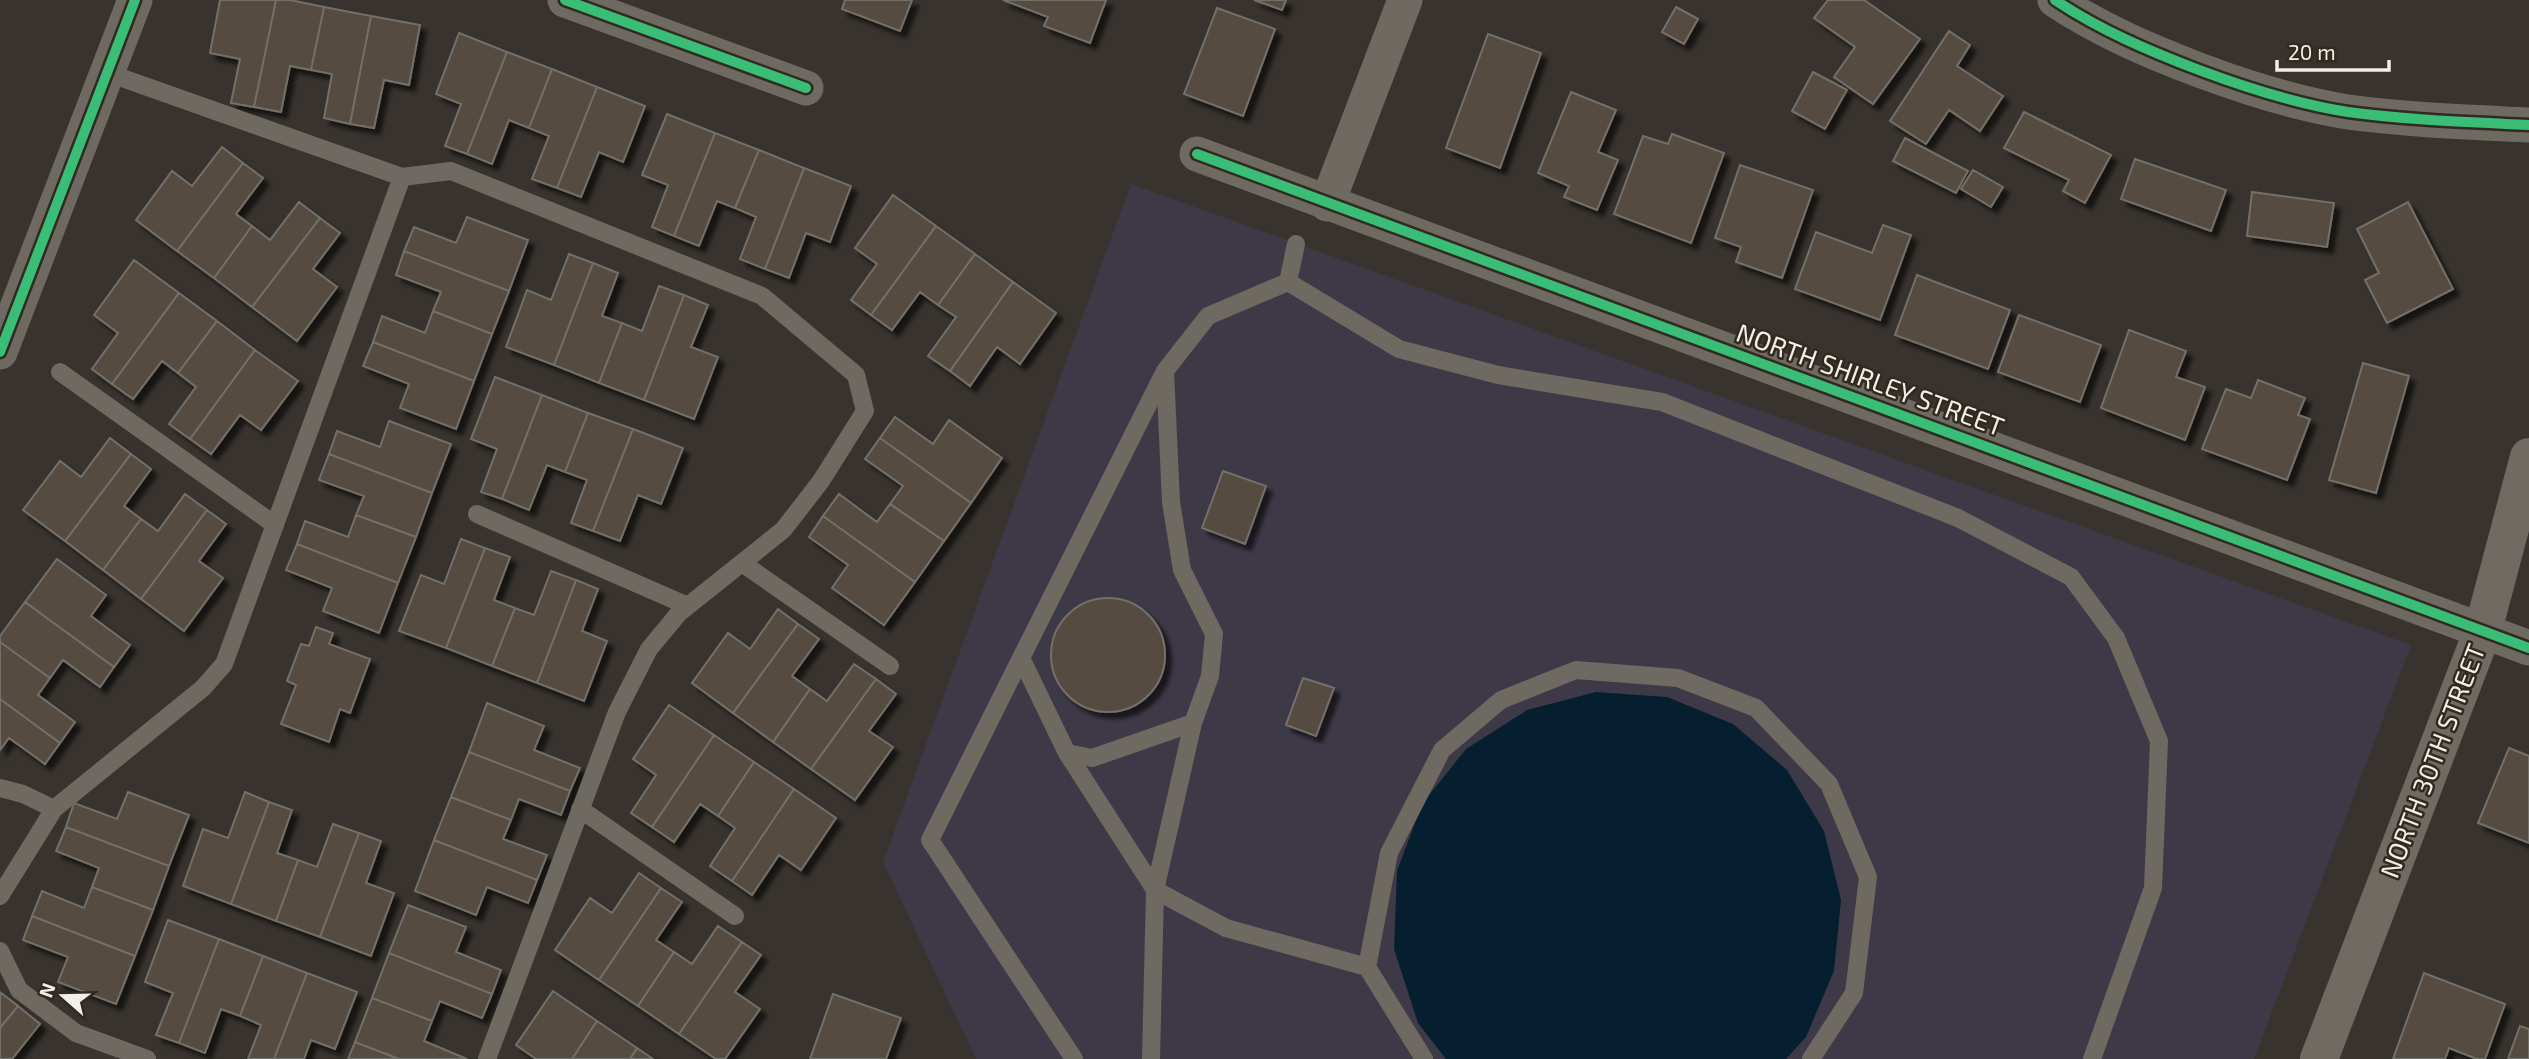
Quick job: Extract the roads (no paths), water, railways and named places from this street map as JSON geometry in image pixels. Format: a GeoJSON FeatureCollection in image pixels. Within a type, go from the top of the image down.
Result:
{"type":"FeatureCollection","features":[{"type":"Feature","properties":{"kind":"main road","name":"NORTH 30TH STREET"},"geometry":{"type":"LineString","coordinates":[[2319,1059],[2483,630],[2529,457]]}},
{"type":"Feature","properties":{"kind":"street"},"geometry":{"type":"LineString","coordinates":[[0,352],[135,0]]}},
{"type":"Feature","properties":{"kind":"street"},"geometry":{"type":"LineString","coordinates":[[565,0],[806,88]]}},
{"type":"Feature","properties":{"kind":"street"},"geometry":{"type":"LineString","coordinates":[[1327,204],[1405,0]]}},
{"type":"Feature","properties":{"kind":"street"},"geometry":{"type":"LineString","coordinates":[[2055,0],[2085,20],[2151,52],[2299,103],[2349,112],[2529,125]]}},
{"type":"Feature","properties":{"kind":"street","name":"NORTH SHIRLEY STREET"},"geometry":{"type":"LineString","coordinates":[[1197,154],[2529,648]]}},
{"type":"Feature","properties":{"kind":"lane"},"geometry":{"type":"LineString","coordinates":[[108,73],[402,177],[451,171],[762,296],[856,375],[865,411],[821,481],[783,530],[679,613],[649,649],[617,712],[487,1059]]}},
{"type":"Feature","properties":{"kind":"lane"},"geometry":{"type":"LineString","coordinates":[[0,896],[54,809],[203,688],[224,664],[402,177]]}},
{"type":"Feature","properties":{"kind":"lane"},"geometry":{"type":"LineString","coordinates":[[1288,282],[1296,244]]}},
{"type":"Feature","properties":{"kind":"lane"},"geometry":{"type":"LineString","coordinates":[[1074,1059],[929,840],[1165,371],[1208,316],[1288,282]]}},
{"type":"Feature","properties":{"kind":"lane"},"geometry":{"type":"LineString","coordinates":[[1288,282],[1399,349],[1498,375],[1662,401],[1958,517],[2071,577],[2116,638],[2159,741],[2153,888],[2092,1059]]}},
{"type":"Feature","properties":{"kind":"lane"},"geometry":{"type":"LineString","coordinates":[[1152,1059],[1155,890],[1193,723],[1210,676],[1214,634],[1182,570],[1171,502],[1165,371]]}},
{"type":"Feature","properties":{"kind":"lane"},"geometry":{"type":"LineString","coordinates":[[60,372],[275,525]]}},
{"type":"Feature","properties":{"kind":"lane"},"geometry":{"type":"LineString","coordinates":[[477,514],[688,606]]}},
{"type":"Feature","properties":{"kind":"lane"},"geometry":{"type":"LineString","coordinates":[[741,563],[890,666]]}},
{"type":"Feature","properties":{"kind":"lane"},"geometry":{"type":"LineString","coordinates":[[1021,658],[1068,752],[1155,890],[1226,928],[1367,967]]}},
{"type":"Feature","properties":{"kind":"lane"},"geometry":{"type":"LineString","coordinates":[[1424,1059],[1367,967],[1389,853],[1442,750],[1501,701],[1576,670],[1678,678],[1756,708],[1829,784],[1868,877],[1854,993],[1811,1059]]}},
{"type":"Feature","properties":{"kind":"lane"},"geometry":{"type":"LineString","coordinates":[[1068,752],[1092,758],[1193,723]]}},
{"type":"Feature","properties":{"kind":"lane"},"geometry":{"type":"LineString","coordinates":[[0,788],[23,794],[54,809]]}},
{"type":"Feature","properties":{"kind":"lane"},"geometry":{"type":"LineString","coordinates":[[580,809],[735,916]]}},
{"type":"Feature","properties":{"kind":"lane"},"geometry":{"type":"LineString","coordinates":[[0,951],[19,990],[76,1033],[147,1059]]}},
{"type":"Feature","properties":{"kind":"water"},"geometry":{"type":"Polygon","coordinates":[[[1596,692],[1667,697],[1733,724],[1787,770],[1824,831],[1841,900],[1834,971],[1806,1037],[1786,1059],[1446,1059],[1418,1023],[1394,949],[1397,871],[1422,804],[1466,749],[1527,710],[1596,692]]]}}]}
